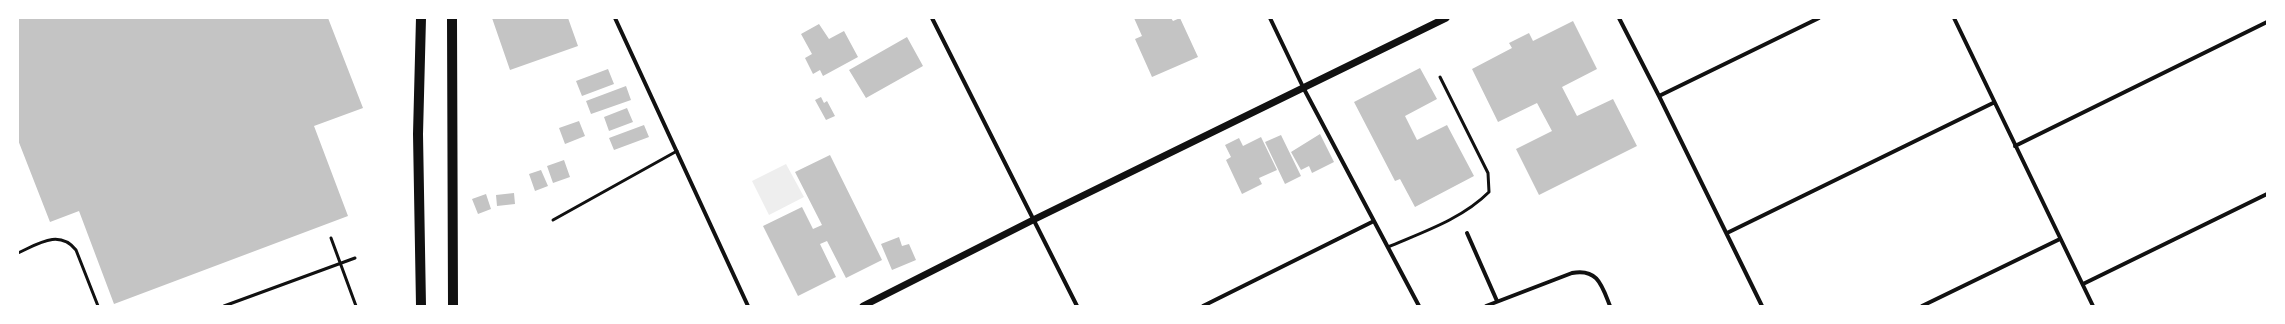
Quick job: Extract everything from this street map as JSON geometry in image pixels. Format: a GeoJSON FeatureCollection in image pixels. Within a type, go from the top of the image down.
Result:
{"type":"FeatureCollection","features":[{"type":"Feature","properties":{"kind":"main road"},"geometry":{"type":"LineString","coordinates":[[420,18],[418,134],[421,306]]}},
{"type":"Feature","properties":{"kind":"main road"},"geometry":{"type":"LineString","coordinates":[[452,18],[453,306]]}},
{"type":"Feature","properties":{"kind":"street"},"geometry":{"type":"LineString","coordinates":[[615,18],[748,306]]}},
{"type":"Feature","properties":{"kind":"street"},"geometry":{"type":"LineString","coordinates":[[932,18],[1077,306]]}},
{"type":"Feature","properties":{"kind":"street"},"geometry":{"type":"LineString","coordinates":[[1270,18],[1304,89],[1419,306]]}},
{"type":"Feature","properties":{"kind":"street"},"geometry":{"type":"LineString","coordinates":[[863,306],[1033,220],[1304,89],[1446,18]]}},
{"type":"Feature","properties":{"kind":"street"},"geometry":{"type":"LineString","coordinates":[[1619,18],[1660,96],[1762,306]]}},
{"type":"Feature","properties":{"kind":"street"},"geometry":{"type":"LineString","coordinates":[[1660,96],[1819,18]]}},
{"type":"Feature","properties":{"kind":"street"},"geometry":{"type":"LineString","coordinates":[[1954,18],[2060,239],[2094,306]]}},
{"type":"Feature","properties":{"kind":"street"},"geometry":{"type":"LineString","coordinates":[[2015,146],[2267,22]]}},
{"type":"Feature","properties":{"kind":"street"},"geometry":{"type":"LineString","coordinates":[[1727,233],[1994,103]]}},
{"type":"Feature","properties":{"kind":"street"},"geometry":{"type":"LineString","coordinates":[[2083,284],[2267,194]]}},
{"type":"Feature","properties":{"kind":"street"},"geometry":{"type":"LineString","coordinates":[[1203,306],[1374,221]]}},
{"type":"Feature","properties":{"kind":"street"},"geometry":{"type":"LineString","coordinates":[[1467,232],[1497,301]]}},
{"type":"Feature","properties":{"kind":"street"},"geometry":{"type":"LineString","coordinates":[[1922,306],[2060,239]]}},
{"type":"Feature","properties":{"kind":"street"},"geometry":{"type":"LineString","coordinates":[[1486,306],[1572,273],[1583,271],[1594,275],[1601,283],[1610,306]]}},
{"type":"Feature","properties":{"kind":"lane"},"geometry":{"type":"LineString","coordinates":[[1388,247],[1459,214],[1478,203],[1488,192],[1488,173],[1440,77]]}},
{"type":"Feature","properties":{"kind":"lane"},"geometry":{"type":"LineString","coordinates":[[553,220],[677,151]]}},
{"type":"Feature","properties":{"kind":"lane"},"geometry":{"type":"LineString","coordinates":[[331,238],[356,306]]}},
{"type":"Feature","properties":{"kind":"lane"},"geometry":{"type":"LineString","coordinates":[[18,253],[48,240],[55,239],[70,243],[76,250],[98,306]]}},
{"type":"Feature","properties":{"kind":"lane"},"geometry":{"type":"LineString","coordinates":[[224,306],[355,258]]}},
{"type":"Feature","properties":{"kind":"shaded area"},"geometry":{"type":"Polygon","coordinates":[[[786,164],[804,197],[769,215],[752,181],[786,164]]]}},
{"type":"Feature","properties":{"kind":"building"},"geometry":{"type":"Polygon","coordinates":[[[18,18],[328,18],[363,108],[314,126],[348,216],[114,304],[79,211],[50,222],[18,140],[18,18]]]}},
{"type":"Feature","properties":{"kind":"building"},"geometry":{"type":"Polygon","coordinates":[[[492,18],[568,18],[578,46],[510,70],[492,18]]]}},
{"type":"Feature","properties":{"kind":"building"},"geometry":{"type":"Polygon","coordinates":[[[1134,18],[1171,18],[1173,21],[1180,18],[1198,57],[1152,77],[1135,39],[1142,36],[1134,18]]]}},
{"type":"Feature","properties":{"kind":"building"},"geometry":{"type":"Polygon","coordinates":[[[1573,21],[1597,69],[1562,87],[1577,116],[1613,99],[1637,146],[1539,195],[1516,149],[1552,131],[1537,103],[1498,122],[1472,69],[1512,48],[1509,43],[1529,33],[1533,41],[1573,21]]]}},
{"type":"Feature","properties":{"kind":"building"},"geometry":{"type":"Polygon","coordinates":[[[819,24],[829,39],[844,31],[858,57],[823,76],[820,70],[813,74],[805,58],[812,54],[801,34],[819,24]]]}},
{"type":"Feature","properties":{"kind":"building"},"geometry":{"type":"Polygon","coordinates":[[[907,37],[923,66],[866,98],[849,70],[907,37]]]}},
{"type":"Feature","properties":{"kind":"building"},"geometry":{"type":"Polygon","coordinates":[[[1420,68],[1437,99],[1405,116],[1417,140],[1447,125],[1474,176],[1415,207],[1400,179],[1395,181],[1354,102],[1420,68]]]}},
{"type":"Feature","properties":{"kind":"building"},"geometry":{"type":"Polygon","coordinates":[[[608,69],[614,84],[582,96],[576,81],[608,69]]]}},
{"type":"Feature","properties":{"kind":"building"},"geometry":{"type":"Polygon","coordinates":[[[626,86],[631,100],[591,114],[586,101],[626,86]]]}},
{"type":"Feature","properties":{"kind":"building"},"geometry":{"type":"Polygon","coordinates":[[[821,97],[824,103],[827,101],[835,116],[826,120],[815,100],[821,97]]]}},
{"type":"Feature","properties":{"kind":"building"},"geometry":{"type":"Polygon","coordinates":[[[627,108],[633,122],[609,131],[604,117],[627,108]]]}},
{"type":"Feature","properties":{"kind":"building"},"geometry":{"type":"Polygon","coordinates":[[[579,121],[585,136],[565,144],[559,128],[579,121]]]}},
{"type":"Feature","properties":{"kind":"building"},"geometry":{"type":"Polygon","coordinates":[[[644,125],[649,137],[614,150],[609,138],[644,125]]]}},
{"type":"Feature","properties":{"kind":"building"},"geometry":{"type":"Polygon","coordinates":[[[1320,134],[1334,162],[1312,173],[1309,166],[1301,170],[1291,152],[1320,134]]]}},
{"type":"Feature","properties":{"kind":"building"},"geometry":{"type":"Polygon","coordinates":[[[1281,135],[1301,176],[1285,184],[1265,142],[1281,135]]]}},
{"type":"Feature","properties":{"kind":"building"},"geometry":{"type":"Polygon","coordinates":[[[1261,137],[1277,170],[1259,178],[1262,184],[1242,194],[1226,160],[1231,157],[1225,145],[1239,138],[1243,146],[1261,137]]]}},
{"type":"Feature","properties":{"kind":"building"},"geometry":{"type":"Polygon","coordinates":[[[830,155],[882,260],[846,278],[827,241],[820,244],[836,277],[798,296],[763,226],[802,207],[813,229],[822,225],[795,172],[830,155]]]}},
{"type":"Feature","properties":{"kind":"building"},"geometry":{"type":"Polygon","coordinates":[[[564,160],[570,177],[553,183],[547,166],[564,160]]]}},
{"type":"Feature","properties":{"kind":"building"},"geometry":{"type":"Polygon","coordinates":[[[541,170],[548,186],[535,191],[529,174],[541,170]]]}},
{"type":"Feature","properties":{"kind":"building"},"geometry":{"type":"Polygon","coordinates":[[[514,193],[515,204],[497,206],[496,195],[514,193]]]}},
{"type":"Feature","properties":{"kind":"building"},"geometry":{"type":"Polygon","coordinates":[[[486,194],[491,209],[478,214],[472,199],[486,194]]]}},
{"type":"Feature","properties":{"kind":"building"},"geometry":{"type":"Polygon","coordinates":[[[899,237],[902,246],[909,244],[916,260],[892,270],[881,244],[899,237]]]}}]}
